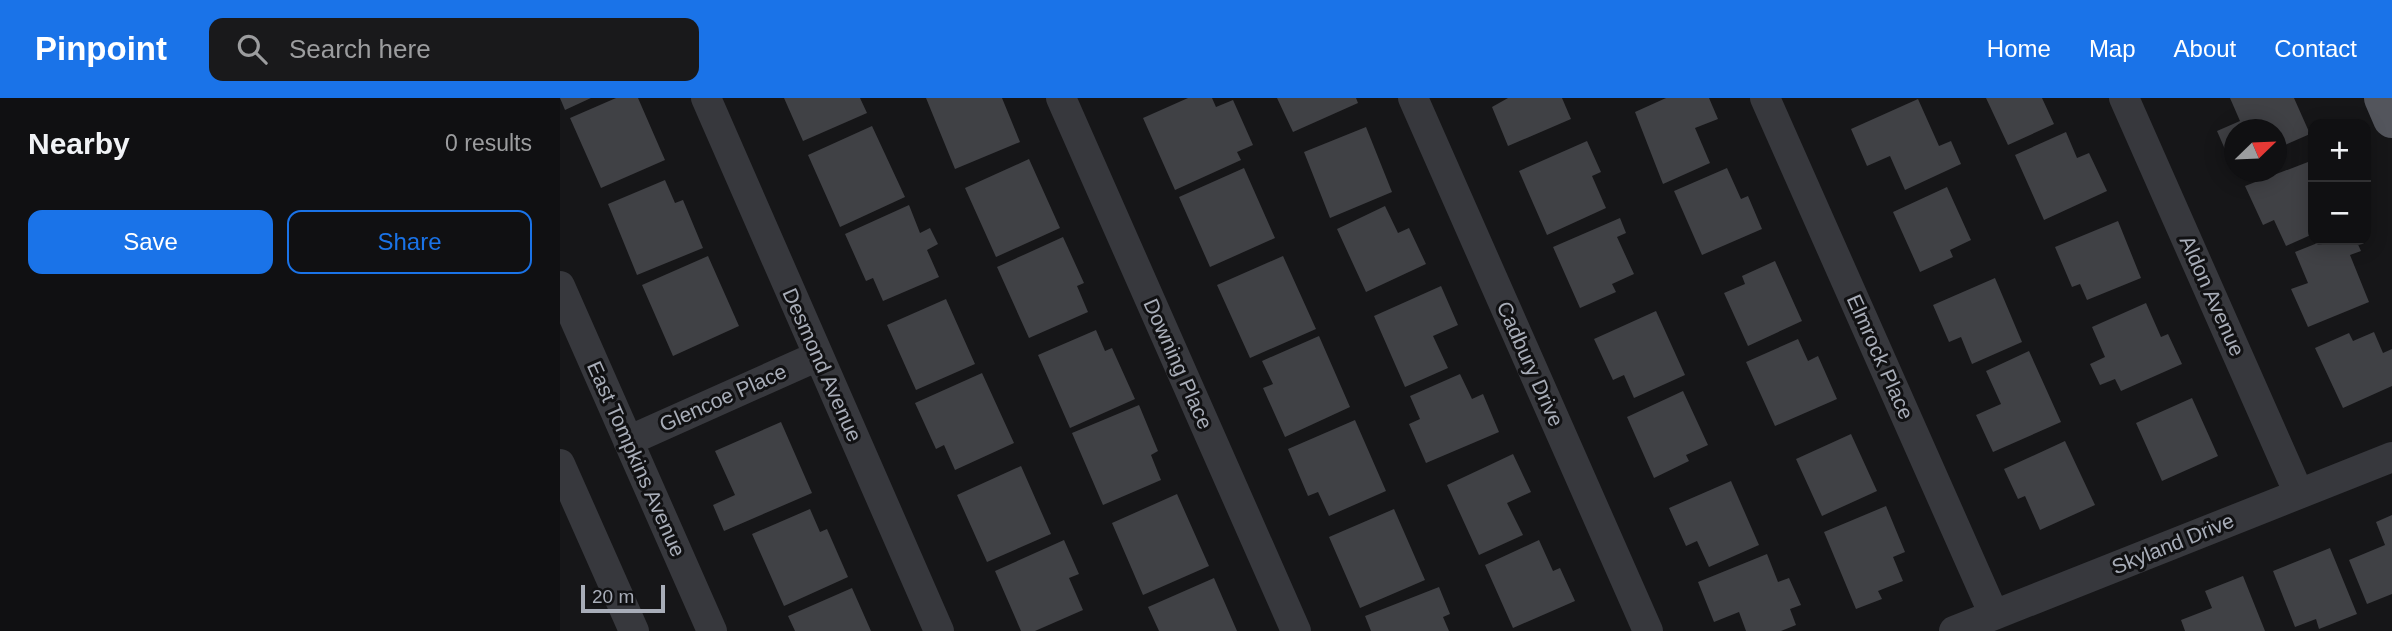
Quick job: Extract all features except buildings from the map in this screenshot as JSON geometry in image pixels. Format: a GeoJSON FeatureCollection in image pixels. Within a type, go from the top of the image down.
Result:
{"type":"FeatureCollection","features":[{"type":"Feature","properties":{"kind":"main road"},"geometry":{"type":"LineString","coordinates":[[2383,98],[2392,119]]}},
{"type":"Feature","properties":{"kind":"street","name":"Desmond Avenue"},"geometry":{"type":"LineString","coordinates":[[706,98],[939,631]]}},
{"type":"Feature","properties":{"kind":"street","name":"Downing Place"},"geometry":{"type":"LineString","coordinates":[[1060,98],[1296,631]]}},
{"type":"Feature","properties":{"kind":"street","name":"Cadbury Drive"},"geometry":{"type":"LineString","coordinates":[[1413,98],[1648,631]]}},
{"type":"Feature","properties":{"kind":"street","name":"Elmrock Place"},"geometry":{"type":"LineString","coordinates":[[1765,98],[1994,615]]}},
{"type":"Feature","properties":{"kind":"street","name":"Aldon Avenue"},"geometry":{"type":"LineString","coordinates":[[2124,98],[2299,494]]}},
{"type":"Feature","properties":{"kind":"street","name":"East Tompkins Avenue"},"geometry":{"type":"LineString","coordinates":[[560,286],[712,631]]}},
{"type":"Feature","properties":{"kind":"street","name":"Glencoe Place"},"geometry":{"type":"LineString","coordinates":[[628,441],[818,356]]}},
{"type":"Feature","properties":{"kind":"street","name":"Skyland Drive"},"geometry":{"type":"LineString","coordinates":[[1954,631],[2392,457]]}},
{"type":"Feature","properties":{"kind":"street"},"geometry":{"type":"LineString","coordinates":[[562,473],[634,631]]}}]}
